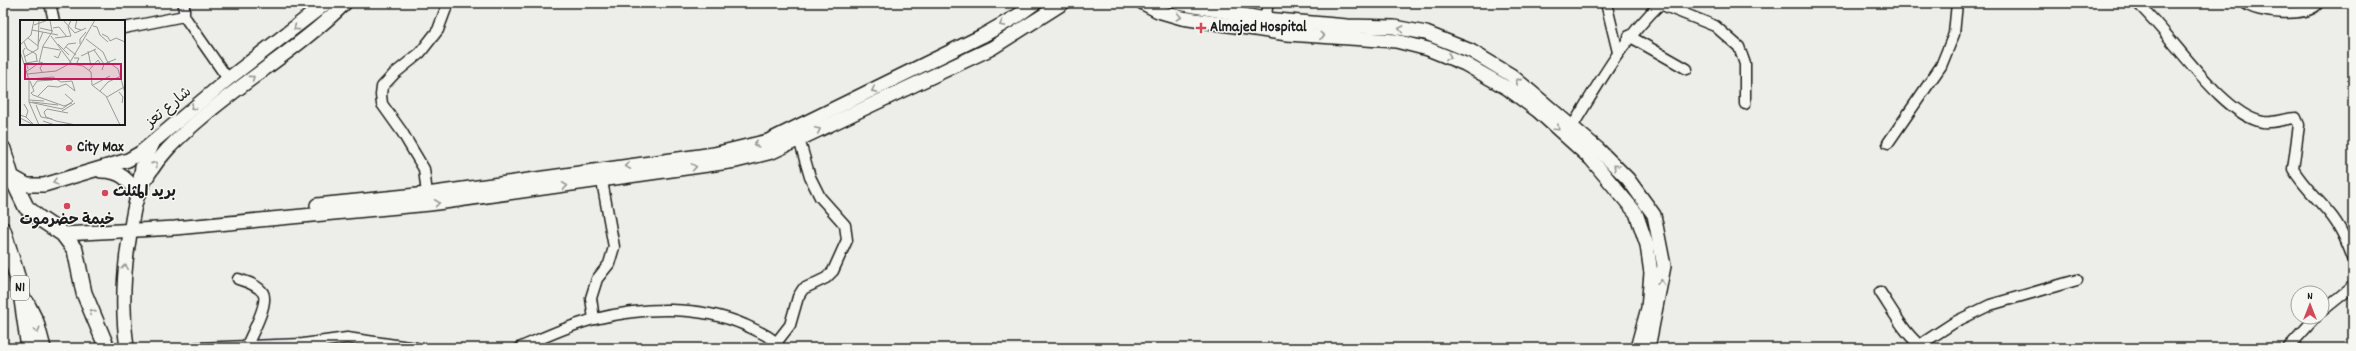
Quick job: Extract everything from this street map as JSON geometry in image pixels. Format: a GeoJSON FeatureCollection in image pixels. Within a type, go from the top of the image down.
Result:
{"type":"FeatureCollection","features":[{"type":"Feature","properties":{"kind":"highway"},"geometry":{"type":"LineString","coordinates":[[3,149],[11,176],[26,207],[58,230],[75,250],[84,293],[107,348]]}},
{"type":"Feature","properties":{"kind":"highway","name":"N1"},"geometry":{"type":"LineString","coordinates":[[3,230],[20,286],[29,348]]}},
{"type":"Feature","properties":{"kind":"highway"},"geometry":{"type":"LineString","coordinates":[[20,286],[36,322],[42,348]]}},
{"type":"Feature","properties":{"kind":"main road","name":"شارع تعز"},"geometry":{"type":"LineString","coordinates":[[11,176],[20,182],[35,186],[92,172],[128,160],[156,140],[228,79],[326,3]]}},
{"type":"Feature","properties":{"kind":"main road","name":"شارع تعز"},"geometry":{"type":"LineString","coordinates":[[127,348],[123,294],[131,228],[137,198],[156,163],[180,136],[237,89],[307,38],[345,3]]}},
{"type":"Feature","properties":{"kind":"main road"},"geometry":{"type":"LineString","coordinates":[[58,230],[131,228],[430,204],[736,161],[772,152],[798,139],[892,88],[1017,16],[1035,3]]}},
{"type":"Feature","properties":{"kind":"main road"},"geometry":{"type":"LineString","coordinates":[[131,228],[427,194],[714,154],[768,141],[892,88],[992,48],[1063,3]]}},
{"type":"Feature","properties":{"kind":"main road"},"geometry":{"type":"LineString","coordinates":[[1143,3],[1158,11],[1182,18],[1286,34],[1396,41],[1428,49],[1465,64],[1507,88],[1538,111],[1591,160],[1636,212],[1647,245],[1651,273],[1648,308],[1637,348]]}},
{"type":"Feature","properties":{"kind":"main road"},"geometry":{"type":"LineString","coordinates":[[1179,3],[1265,18],[1347,26],[1394,27],[1426,33],[1471,51],[1511,75],[1572,127],[1628,179],[1654,215],[1664,266],[1648,348]]}},
{"type":"Feature","properties":{"kind":"main road"},"geometry":{"type":"LineString","coordinates":[[137,198],[142,167],[156,140]]}},
{"type":"Feature","properties":{"kind":"main road"},"geometry":{"type":"LineString","coordinates":[[92,172],[109,171],[123,175],[133,186],[137,198]]}},
{"type":"Feature","properties":{"kind":"street"},"geometry":{"type":"LineString","coordinates":[[50,3],[54,20]]}},
{"type":"Feature","properties":{"kind":"street"},"geometry":{"type":"LineString","coordinates":[[184,3],[184,16],[228,79]]}},
{"type":"Feature","properties":{"kind":"street"},"geometry":{"type":"LineString","coordinates":[[427,194],[424,169],[402,132],[382,104],[381,96],[382,87],[394,74],[420,53],[438,30],[448,3]]}},
{"type":"Feature","properties":{"kind":"street"},"geometry":{"type":"LineString","coordinates":[[1265,18],[1268,3]]}},
{"type":"Feature","properties":{"kind":"street"},"geometry":{"type":"LineString","coordinates":[[1606,3],[1618,52]]}},
{"type":"Feature","properties":{"kind":"street"},"geometry":{"type":"LineString","coordinates":[[1572,127],[1629,36],[1660,3],[1715,26],[1739,47],[1745,64],[1746,104]]}},
{"type":"Feature","properties":{"kind":"street"},"geometry":{"type":"LineString","coordinates":[[1888,143],[1941,66],[1954,34],[1957,3]]}},
{"type":"Feature","properties":{"kind":"street"},"geometry":{"type":"LineString","coordinates":[[2137,3],[2193,64],[2213,90],[2251,119],[2265,122],[2296,118],[2299,126],[2293,169],[2307,189],[2331,215],[2342,233],[2353,258]]}},
{"type":"Feature","properties":{"kind":"street"},"geometry":{"type":"LineString","coordinates":[[2245,3],[2259,10],[2303,13],[2314,9],[2318,3]]}},
{"type":"Feature","properties":{"kind":"street"},"geometry":{"type":"LineString","coordinates":[[125,28],[184,16]]}},
{"type":"Feature","properties":{"kind":"street"},"geometry":{"type":"LineString","coordinates":[[1629,36],[1687,69]]}},
{"type":"Feature","properties":{"kind":"street"},"geometry":{"type":"LineString","coordinates":[[519,348],[594,319],[653,310],[682,311],[713,315],[763,333],[778,345],[790,325],[798,297],[803,290],[826,278],[833,271],[847,240],[845,225],[820,197],[810,177],[798,139]]}},
{"type":"Feature","properties":{"kind":"street"},"geometry":{"type":"LineString","coordinates":[[594,319],[591,298],[597,279],[609,264],[614,247],[602,181]]}},
{"type":"Feature","properties":{"kind":"street"},"geometry":{"type":"LineString","coordinates":[[238,279],[256,286],[262,292],[265,300],[246,346]]}},
{"type":"Feature","properties":{"kind":"street"},"geometry":{"type":"LineString","coordinates":[[1880,292],[1919,347],[1955,322],[1990,305],[2077,280]]}},
{"type":"Feature","properties":{"kind":"street"},"geometry":{"type":"LineString","coordinates":[[2330,305],[2353,286]]}},
{"type":"Feature","properties":{"kind":"street"},"geometry":{"type":"LineString","coordinates":[[2288,348],[2309,325]]}},
{"type":"Feature","properties":{"kind":"street"},"geometry":{"type":"LineString","coordinates":[[196,348],[303,344],[347,338],[416,348]]}},
{"type":"Feature","properties":{"kind":"place","name":"Almajed Hospital"},"geometry":{"type":"Point","coordinates":[1201,28]}},
{"type":"Feature","properties":{"kind":"place","name":"City Max"},"geometry":{"type":"Point","coordinates":[69,148]}},
{"type":"Feature","properties":{"kind":"place","name":"بريد المثلث"},"geometry":{"type":"Point","coordinates":[105,193]}},
{"type":"Feature","properties":{"kind":"place","name":"خيمة حضرموت"},"geometry":{"type":"Point","coordinates":[67,206]}}]}
